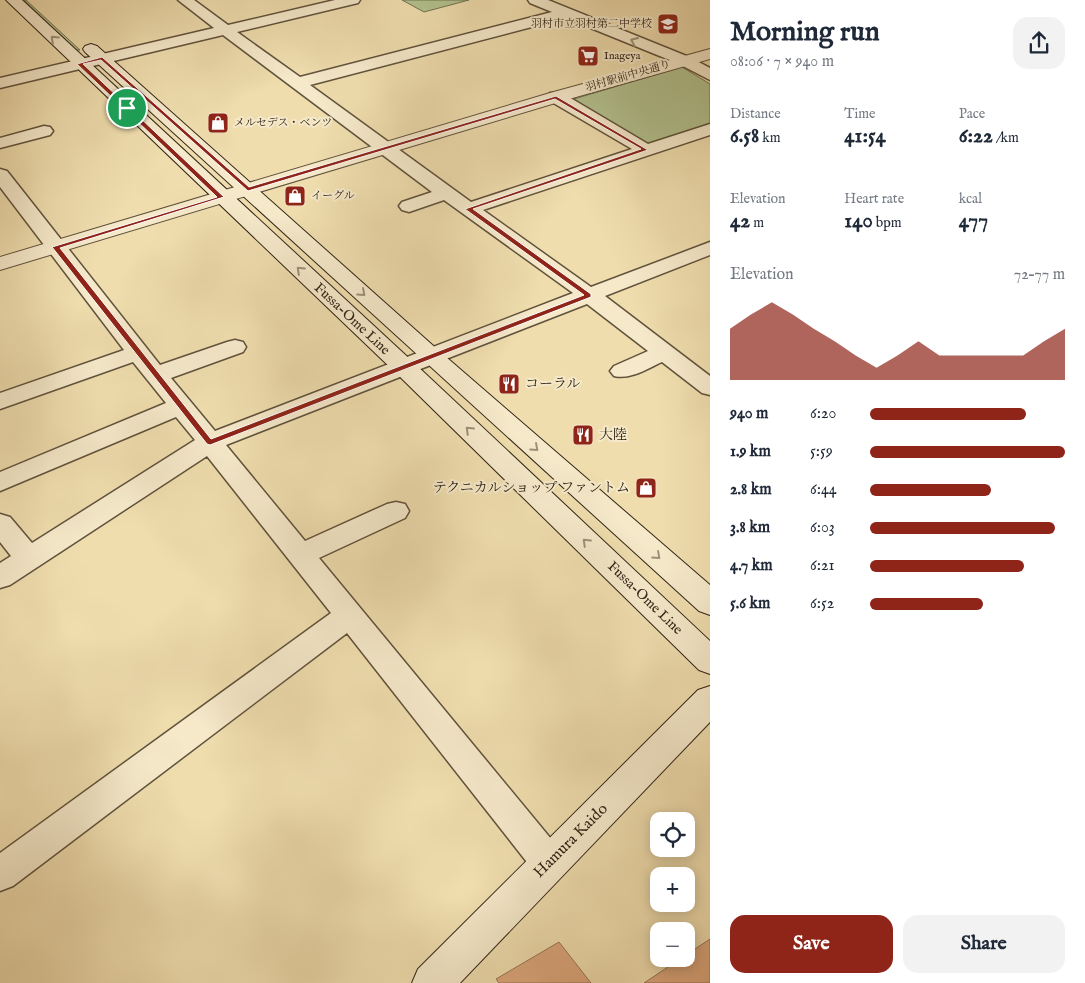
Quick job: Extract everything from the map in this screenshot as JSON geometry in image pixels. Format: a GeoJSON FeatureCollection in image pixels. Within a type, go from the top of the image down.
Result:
{"type":"FeatureCollection","features":[{"type":"Feature","properties":{"kind":"main road","name":"Fussa-Ome Line"},"geometry":{"type":"LineString","coordinates":[[13,0],[248,189],[430,355],[710,603]]}},
{"type":"Feature","properties":{"kind":"main road","name":"Fussa-Ome Line"},"geometry":{"type":"LineString","coordinates":[[80,39],[91,61],[221,197],[404,367],[710,661]]}},
{"type":"Feature","properties":{"kind":"main road","name":"羽村駅前中央通り"},"geometry":{"type":"LineString","coordinates":[[0,264],[683,60],[708,56]]}},
{"type":"Feature","properties":{"kind":"main road","name":"Hamura Kaido"},"geometry":{"type":"LineString","coordinates":[[432,983],[710,700]]}},
{"type":"Feature","properties":{"kind":"street"},"geometry":{"type":"LineString","coordinates":[[185,0],[446,193],[588,295],[710,388]]}},
{"type":"Feature","properties":{"kind":"street"},"geometry":{"type":"LineString","coordinates":[[0,83],[353,0]]}},
{"type":"Feature","properties":{"kind":"street"},"geometry":{"type":"LineString","coordinates":[[535,0],[566,6],[708,56]]}},
{"type":"Feature","properties":{"kind":"street"},"geometry":{"type":"LineString","coordinates":[[297,83],[566,6],[683,60],[710,75]]}},
{"type":"Feature","properties":{"kind":"street"},"geometry":{"type":"LineString","coordinates":[[556,98],[646,150]]}},
{"type":"Feature","properties":{"kind":"street"},"geometry":{"type":"LineString","coordinates":[[468,209],[710,129]]}},
{"type":"Feature","properties":{"kind":"street"},"geometry":{"type":"LineString","coordinates":[[0,143],[44,131]]}},
{"type":"Feature","properties":{"kind":"street"},"geometry":{"type":"LineString","coordinates":[[0,175],[138,353],[302,554],[548,863]]}},
{"type":"Feature","properties":{"kind":"street"},"geometry":{"type":"LineString","coordinates":[[409,206],[446,193]]}},
{"type":"Feature","properties":{"kind":"street"},"geometry":{"type":"LineString","coordinates":[[0,577],[210,442],[404,367],[430,355],[710,248]]}},
{"type":"Feature","properties":{"kind":"street"},"geometry":{"type":"LineString","coordinates":[[156,375],[234,346]]}},
{"type":"Feature","properties":{"kind":"street"},"geometry":{"type":"LineString","coordinates":[[0,401],[138,353]]}},
{"type":"Feature","properties":{"kind":"street"},"geometry":{"type":"LineString","coordinates":[[622,371],[663,353]]}},
{"type":"Feature","properties":{"kind":"street"},"geometry":{"type":"LineString","coordinates":[[0,482],[181,406]]}},
{"type":"Feature","properties":{"kind":"street"},"geometry":{"type":"LineString","coordinates":[[302,554],[396,511]]}},
{"type":"Feature","properties":{"kind":"street"},"geometry":{"type":"LineString","coordinates":[[0,524],[29,558]]}},
{"type":"Feature","properties":{"kind":"street"},"geometry":{"type":"LineString","coordinates":[[0,874],[350,615]]}},
{"type":"Feature","properties":{"kind":"green space"},"geometry":{"type":"Polygon","coordinates":[[[24,0],[26,0],[80,50],[76,50],[24,0]]]}},
{"type":"Feature","properties":{"kind":"green space"},"geometry":{"type":"Polygon","coordinates":[[[402,0],[469,0],[424,12],[402,0]]]}},
{"type":"Feature","properties":{"kind":"green space"},"geometry":{"type":"Polygon","coordinates":[[[682,67],[710,84],[710,126],[644,146],[567,101],[682,67]]]}},
{"type":"Feature","properties":{"kind":"building"},"geometry":{"type":"Polygon","coordinates":[[[710,939],[710,983],[644,983],[668,967],[695,967],[695,949],[710,939]]]}},
{"type":"Feature","properties":{"kind":"building"},"geometry":{"type":"Polygon","coordinates":[[[559,942],[591,983],[499,983],[496,979],[559,942]]]}},
{"type":"Feature","properties":{"kind":"place","name":"羽村市立羽村第二中学校"},"geometry":{"type":"Point","coordinates":[668,24]}},
{"type":"Feature","properties":{"kind":"place","name":"Inageya"},"geometry":{"type":"Point","coordinates":[588,56]}},
{"type":"Feature","properties":{"kind":"place","name":"メルセデス・ベンツ"},"geometry":{"type":"Point","coordinates":[218,123]}},
{"type":"Feature","properties":{"kind":"place","name":"イーグル"},"geometry":{"type":"Point","coordinates":[295,196]}},
{"type":"Feature","properties":{"kind":"place","name":"コーラル"},"geometry":{"type":"Point","coordinates":[509,384]}},
{"type":"Feature","properties":{"kind":"place","name":"大陸"},"geometry":{"type":"Point","coordinates":[583,435]}},
{"type":"Feature","properties":{"kind":"place","name":"テクニカルショップ ファントム"},"geometry":{"type":"Point","coordinates":[646,488]}},
{"type":"Feature","properties":{"kind":"route"},"geometry":{"type":"LineString","coordinates":[[102,58],[248,189],[556,98],[646,150],[468,209],[588,295],[210,442],[56,247],[221,197],[127,108],[80,64],[102,58]]}}]}
